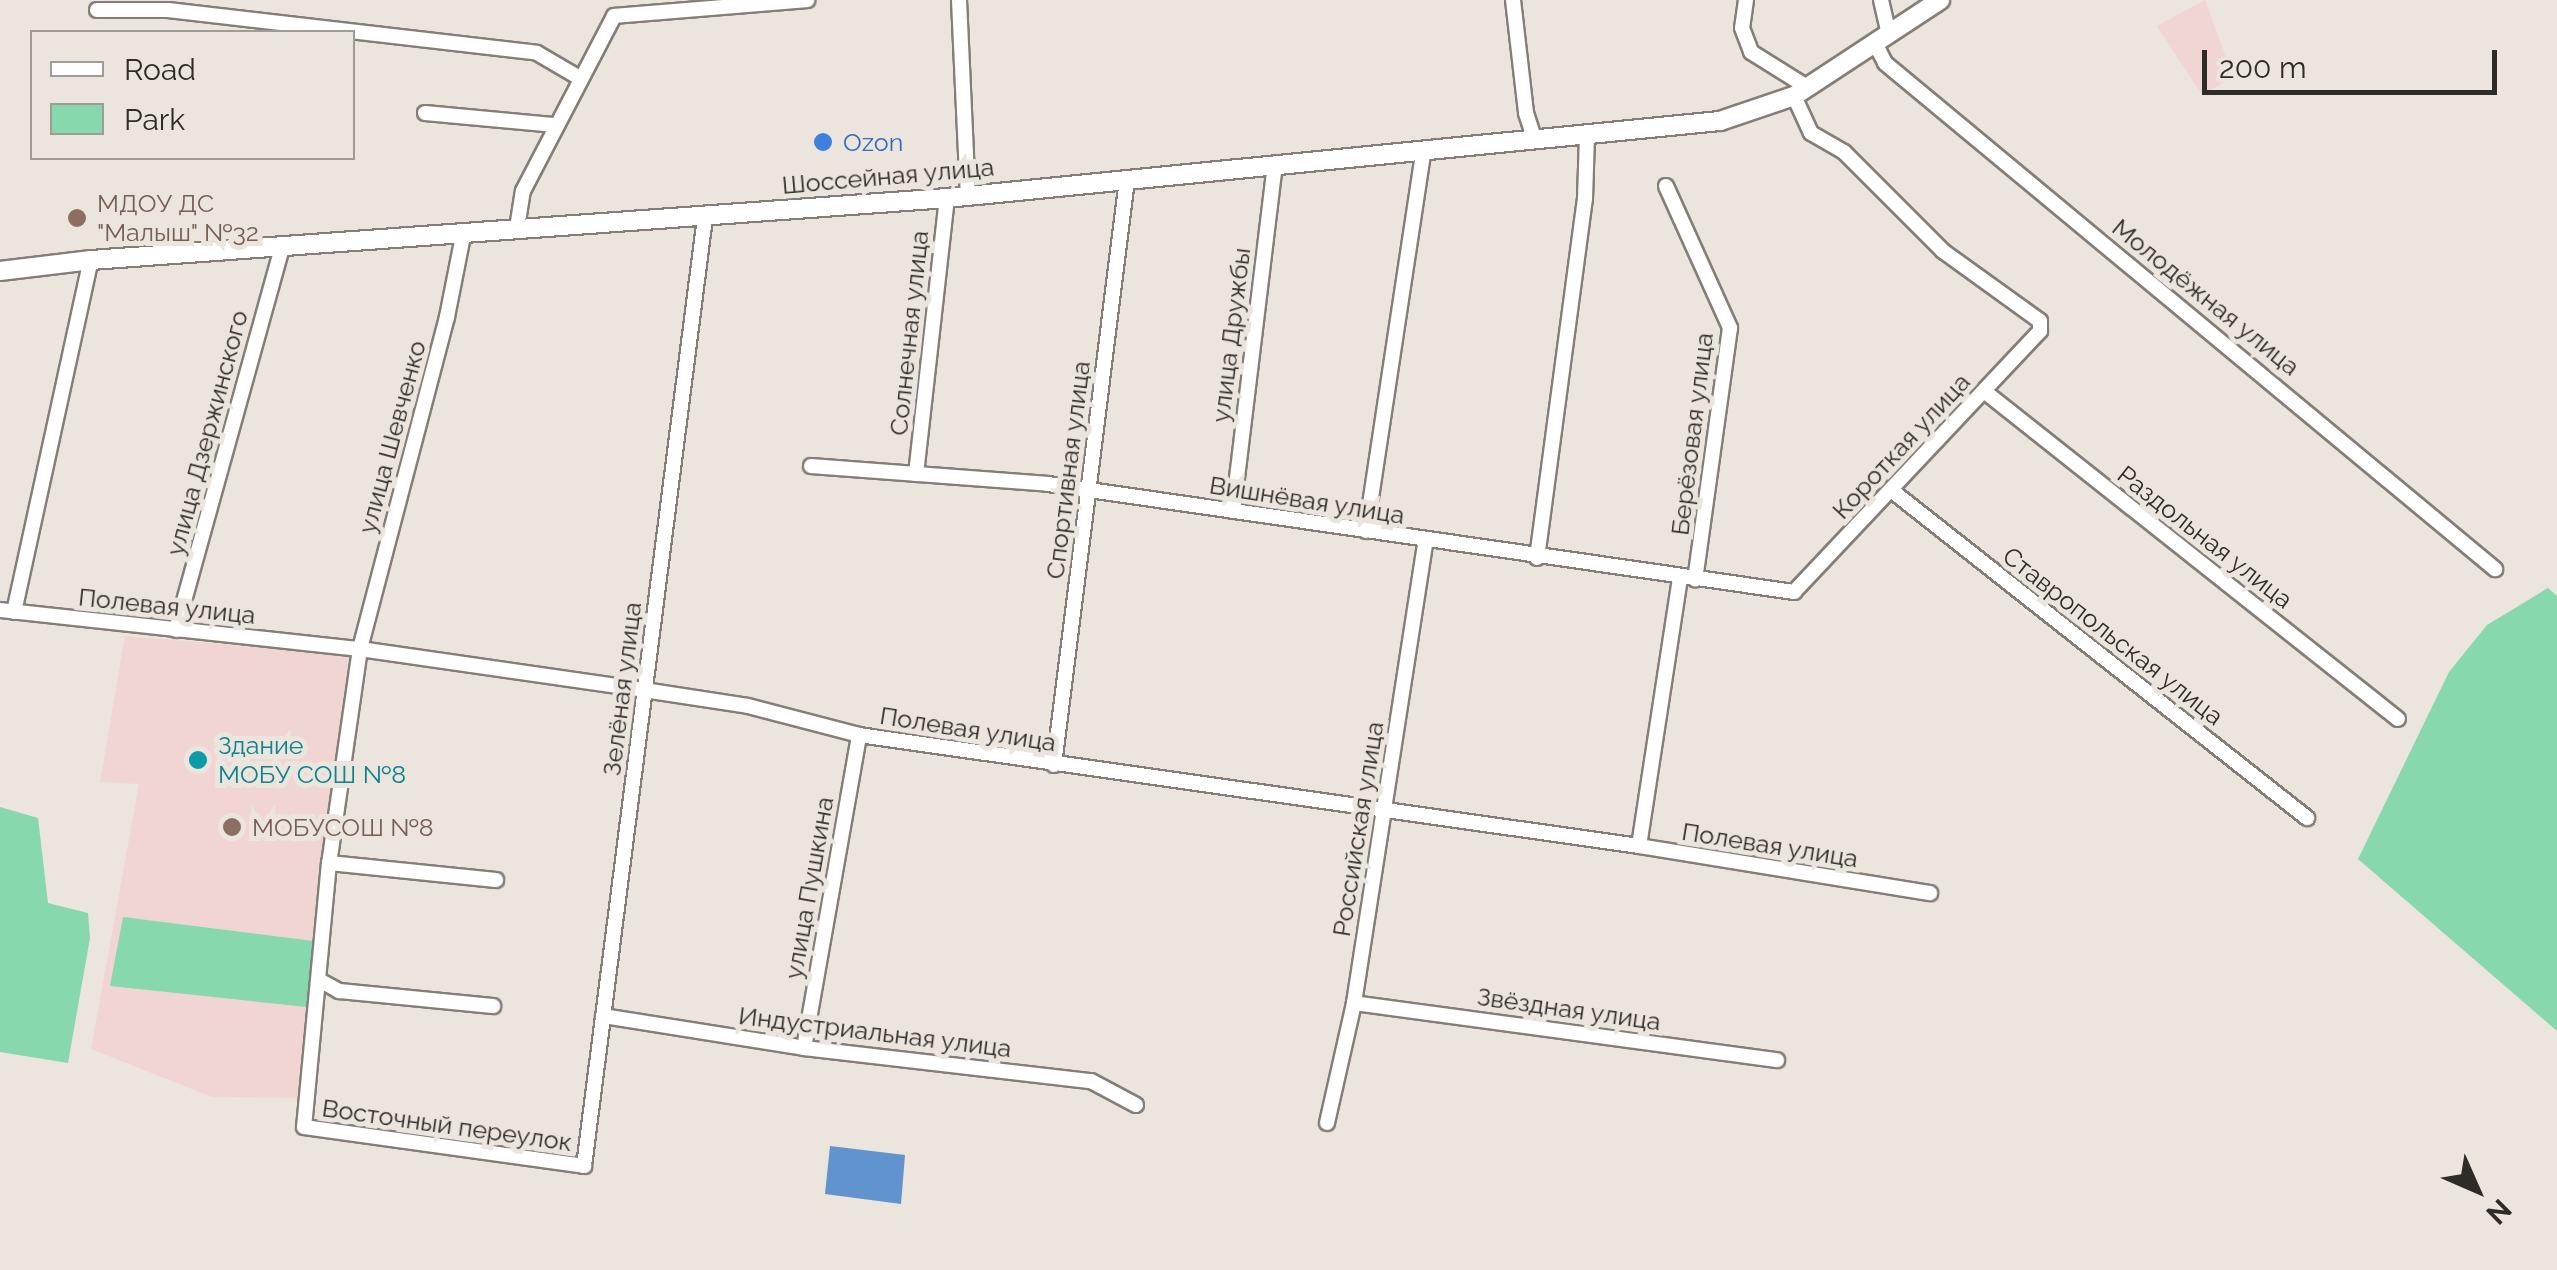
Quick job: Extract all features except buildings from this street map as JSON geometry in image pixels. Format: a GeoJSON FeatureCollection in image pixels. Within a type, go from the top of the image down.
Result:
{"type":"FeatureCollection","features":[{"type":"Feature","properties":{"kind":"main road","name":"Шоссейная улица"},"geometry":{"type":"LineString","coordinates":[[0,271],[91,260],[947,198],[1720,122],[1793,96],[1940,0]]}},
{"type":"Feature","properties":{"kind":"street"},"geometry":{"type":"LineString","coordinates":[[517,228],[522,190],[578,76],[614,16],[807,0]]}},
{"type":"Feature","properties":{"kind":"street"},"geometry":{"type":"LineString","coordinates":[[959,0],[968,195]]}},
{"type":"Feature","properties":{"kind":"street"},"geometry":{"type":"LineString","coordinates":[[1513,0],[1526,113],[1534,141]]}},
{"type":"Feature","properties":{"kind":"street"},"geometry":{"type":"LineString","coordinates":[[1746,0],[1742,28],[1751,52],[1793,96]]}},
{"type":"Feature","properties":{"kind":"street"},"geometry":{"type":"LineString","coordinates":[[1881,0],[1881,37]]}},
{"type":"Feature","properties":{"kind":"street"},"geometry":{"type":"LineString","coordinates":[[97,10],[168,5],[537,53],[578,76]]}},
{"type":"Feature","properties":{"kind":"street","name":"Молодёжная улица"},"geometry":{"type":"LineString","coordinates":[[1881,37],[1885,63],[2496,569]]}},
{"type":"Feature","properties":{"kind":"street","name":"Короткая улица"},"geometry":{"type":"LineString","coordinates":[[1793,96],[1812,133],[1836,145],[1943,251],[2040,321],[2040,330],[1794,592]]}},
{"type":"Feature","properties":{"kind":"street"},"geometry":{"type":"LineString","coordinates":[[425,113],[555,126]]}},
{"type":"Feature","properties":{"kind":"street"},"geometry":{"type":"LineString","coordinates":[[1537,558],[1584,199],[1587,137]]}},
{"type":"Feature","properties":{"kind":"street"},"geometry":{"type":"LineString","coordinates":[[1366,531],[1423,153]]}},
{"type":"Feature","properties":{"kind":"street","name":"улица Дружбы"},"geometry":{"type":"LineString","coordinates":[[1232,511],[1275,165]]}},
{"type":"Feature","properties":{"kind":"street","name":"Спортивная улица"},"geometry":{"type":"LineString","coordinates":[[1054,765],[1126,180]]}},
{"type":"Feature","properties":{"kind":"street","name":"Берёзовая улица"},"geometry":{"type":"LineString","coordinates":[[1639,846],[1730,328],[1666,186]]}},
{"type":"Feature","properties":{"kind":"street","name":"Солнечная улица"},"geometry":{"type":"LineString","coordinates":[[916,474],[947,198]]}},
{"type":"Feature","properties":{"kind":"street","name":"Зелёная улица"},"geometry":{"type":"LineString","coordinates":[[584,1166],[706,217]]}},
{"type":"Feature","properties":{"kind":"street","name":"улица Шевченко"},"geometry":{"type":"LineString","coordinates":[[304,1128],[321,981],[329,862],[360,649],[447,317],[463,236]]}},
{"type":"Feature","properties":{"kind":"street","name":"улица Дзержинского"},"geometry":{"type":"LineString","coordinates":[[176,630],[282,247]]}},
{"type":"Feature","properties":{"kind":"street"},"geometry":{"type":"LineString","coordinates":[[7,611],[91,260]]}},
{"type":"Feature","properties":{"kind":"street","name":"Раздольная улица"},"geometry":{"type":"LineString","coordinates":[[1984,391],[2398,719]]}},
{"type":"Feature","properties":{"kind":"street","name":"Вишнёвая улица"},"geometry":{"type":"LineString","coordinates":[[812,466],[1089,489],[1537,558],[1794,592]]}},
{"type":"Feature","properties":{"kind":"street","name":"Ставропольская улица"},"geometry":{"type":"LineString","coordinates":[[1891,490],[2307,818]]}},
{"type":"Feature","properties":{"kind":"street","name":"Российская улица"},"geometry":{"type":"LineString","coordinates":[[1327,1124],[1354,1003],[1426,540]]}},
{"type":"Feature","properties":{"kind":"street","name":"Полевая улица"},"geometry":{"type":"LineString","coordinates":[[7,611],[360,649],[644,690],[748,706],[859,735],[1639,846],[1930,893]]}},
{"type":"Feature","properties":{"kind":"street","name":"улица Пушкина"},"geometry":{"type":"LineString","coordinates":[[804,1048],[859,735]]}},
{"type":"Feature","properties":{"kind":"street"},"geometry":{"type":"LineString","coordinates":[[329,862],[496,880]]}},
{"type":"Feature","properties":{"kind":"street"},"geometry":{"type":"LineString","coordinates":[[321,981],[339,991],[494,1006]]}},
{"type":"Feature","properties":{"kind":"street","name":"Звёздная улица"},"geometry":{"type":"LineString","coordinates":[[1354,1003],[1777,1060]]}},
{"type":"Feature","properties":{"kind":"street","name":"Индустриальная улица"},"geometry":{"type":"LineString","coordinates":[[604,1016],[804,1048],[1091,1081],[1136,1105]]}},
{"type":"Feature","properties":{"kind":"street","name":"Восточный переулок"},"geometry":{"type":"LineString","coordinates":[[304,1128],[584,1166]]}},
{"type":"Feature","properties":{"kind":"shaded area"},"geometry":{"type":"Polygon","coordinates":[[[2205,0],[2233,77],[2202,95],[2157,26],[2205,0]]]}},
{"type":"Feature","properties":{"kind":"shaded area","name":"МОБУСОШ №8"},"geometry":{"type":"Polygon","coordinates":[[[125,636],[359,655],[303,1098],[212,1097],[91,1049],[139,784],[100,782],[125,636]]]}},
{"type":"Feature","properties":{"kind":"green space"},"geometry":{"type":"Polygon","coordinates":[[[2548,588],[2557,596],[2557,1031],[2358,859],[2449,672],[2487,625],[2548,588]]]}},
{"type":"Feature","properties":{"kind":"green space"},"geometry":{"type":"Polygon","coordinates":[[[0,807],[38,818],[48,903],[88,913],[90,938],[68,1063],[0,1052],[0,807]]]}},
{"type":"Feature","properties":{"kind":"green space"},"geometry":{"type":"Polygon","coordinates":[[[123,917],[322,942],[316,1008],[110,986],[123,917]]]}},
{"type":"Feature","properties":{"kind":"water"},"geometry":{"type":"Polygon","coordinates":[[[830,1146],[905,1155],[901,1204],[825,1194],[830,1146]]]}},
{"type":"Feature","properties":{"kind":"place","name":"Ozon"},"geometry":{"type":"Point","coordinates":[823,142]}},
{"type":"Feature","properties":{"kind":"place","name":"МДОУ ДС \"Малыш\" №32"},"geometry":{"type":"Point","coordinates":[77,218]}},
{"type":"Feature","properties":{"kind":"place","name":"Здание МОБУ СОШ №8"},"geometry":{"type":"Point","coordinates":[198,760]}},
{"type":"Feature","properties":{"kind":"place","name":"МОБУСОШ №8"},"geometry":{"type":"Point","coordinates":[232,827]}}]}
